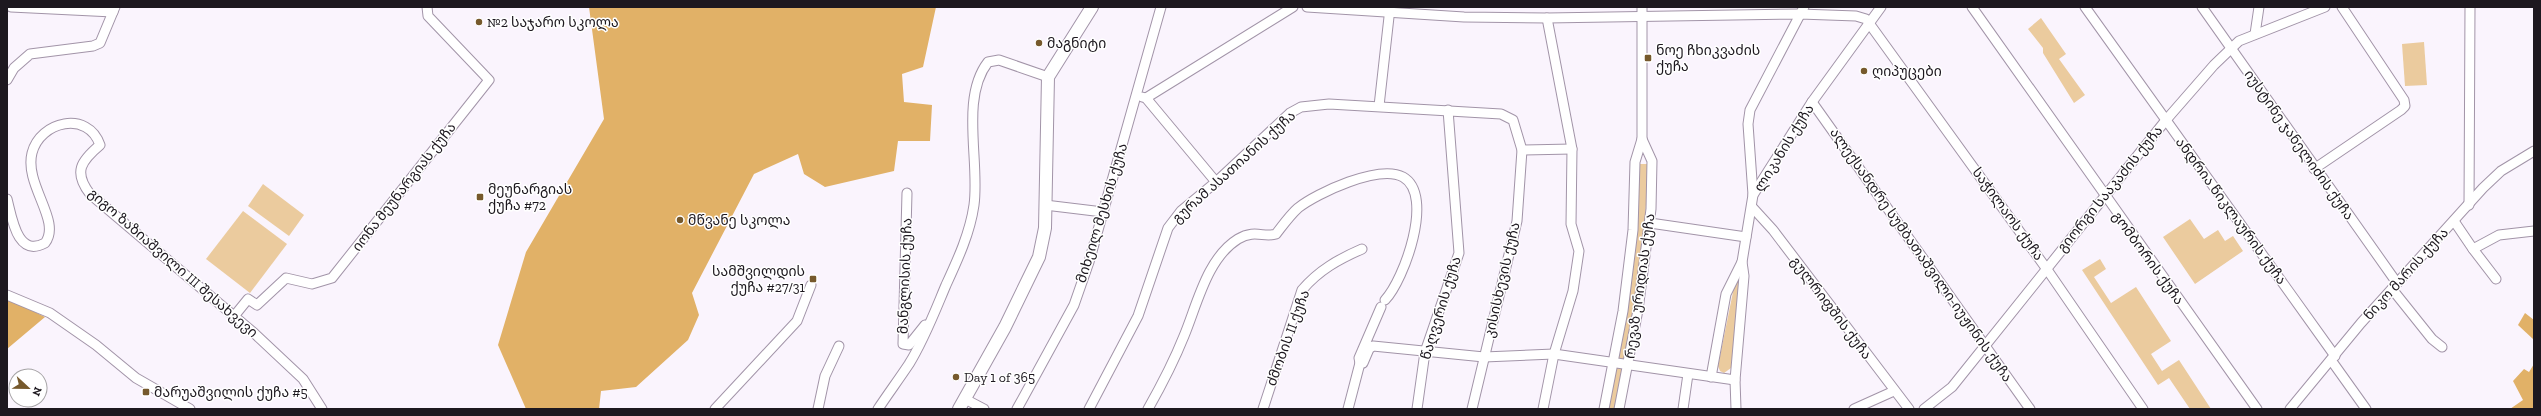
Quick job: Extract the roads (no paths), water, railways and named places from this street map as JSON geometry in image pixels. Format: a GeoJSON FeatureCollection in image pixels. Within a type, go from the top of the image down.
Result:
{"type":"FeatureCollection","features":[{"type":"Feature","properties":{"kind":"main road"},"geometry":{"type":"LineString","coordinates":[[962,404],[1033,272],[1044,240],[1048,77],[1092,7]]}},
{"type":"Feature","properties":{"kind":"street"},"geometry":{"type":"LineString","coordinates":[[7,80],[14,68],[30,54],[93,46],[100,43],[114,10],[11,7]]}},
{"type":"Feature","properties":{"kind":"street","name":"იონა მეუნარგიას ქუჩა"},"geometry":{"type":"LineString","coordinates":[[235,315],[248,299],[258,305],[286,278],[312,284],[332,278],[489,80],[428,16],[427,7]]}},
{"type":"Feature","properties":{"kind":"street","name":"მიხეილ მესხის ქუჩა"},"geometry":{"type":"LineString","coordinates":[[1017,409],[1074,305],[1103,212],[1161,7]]}},
{"type":"Feature","properties":{"kind":"street"},"geometry":{"type":"LineString","coordinates":[[1146,98],[1293,7]]}},
{"type":"Feature","properties":{"kind":"street"},"geometry":{"type":"LineString","coordinates":[[1307,7],[1390,10],[1464,17],[1547,18],[1642,12],[1802,11],[1856,16],[1870,22]]}},
{"type":"Feature","properties":{"kind":"street","name":"ლიკანის ქუჩა"},"geometry":{"type":"LineString","coordinates":[[1736,409],[1735,380],[1744,276],[1742,262],[1753,195],[1812,102],[1881,7]]}},
{"type":"Feature","properties":{"kind":"street","name":"გომბორის ქუჩა"},"geometry":{"type":"LineString","coordinates":[[1972,7],[2104,196],[2257,409]]}},
{"type":"Feature","properties":{"kind":"street","name":"ანდრია წიკლაურის ქუჩა"},"geometry":{"type":"LineString","coordinates":[[2085,7],[2333,358],[2366,409]]}},
{"type":"Feature","properties":{"kind":"street","name":"იუსტინე ჯანელიძის ქუჩა"},"geometry":{"type":"LineString","coordinates":[[2202,7],[2394,286],[2432,339],[2442,347]]}},
{"type":"Feature","properties":{"kind":"street"},"geometry":{"type":"LineString","coordinates":[[2255,34],[2259,7]]}},
{"type":"Feature","properties":{"kind":"street","name":"გიორგი სააკაძის ქუჩა"},"geometry":{"type":"LineString","coordinates":[[1924,409],[1952,387],[1987,346],[2046,268],[2104,196],[2166,120],[2230,48],[2255,34],[2325,7]]}},
{"type":"Feature","properties":{"kind":"street"},"geometry":{"type":"LineString","coordinates":[[2314,169],[2402,110],[2405,106],[2404,100],[2342,7]]}},
{"type":"Feature","properties":{"kind":"street"},"geometry":{"type":"LineString","coordinates":[[2469,205],[2470,7]]}},
{"type":"Feature","properties":{"kind":"street"},"geometry":{"type":"LineString","coordinates":[[1379,106],[1390,10]]}},
{"type":"Feature","properties":{"kind":"street"},"geometry":{"type":"LineString","coordinates":[[1753,195],[1748,124],[1750,110],[1802,11]]}},
{"type":"Feature","properties":{"kind":"street","name":"რევაზ ურიდიას ქუჩა"},"geometry":{"type":"LineString","coordinates":[[1604,409],[1623,311],[1633,230],[1635,162],[1642,139],[1642,12]]}},
{"type":"Feature","properties":{"kind":"street"},"geometry":{"type":"LineString","coordinates":[[1543,409],[1554,354],[1573,291],[1579,251],[1570,224],[1572,149],[1547,18]]}},
{"type":"Feature","properties":{"kind":"street","name":"საჭილაოს ქუჩა"},"geometry":{"type":"LineString","coordinates":[[1870,22],[2046,268],[2143,409]]}},
{"type":"Feature","properties":{"kind":"street"},"geometry":{"type":"LineString","coordinates":[[878,409],[909,363],[960,254],[974,204],[973,117],[978,82],[984,68],[988,62],[999,60],[1048,77]]}},
{"type":"Feature","properties":{"kind":"street"},"geometry":{"type":"LineString","coordinates":[[1137,95],[1146,98],[1216,182]]}},
{"type":"Feature","properties":{"kind":"street","name":"ალექსანდრე სუმბათაშვილი-იუჟინის ქუჩა"},"geometry":{"type":"LineString","coordinates":[[1812,102],[1987,346],[2030,409]]}},
{"type":"Feature","properties":{"kind":"street","name":"გურამ ასათიანის ქუჩა"},"geometry":{"type":"LineString","coordinates":[[1089,409],[1138,316],[1168,228],[1180,211],[1216,182],[1290,114],[1301,107],[1329,104],[1501,114],[1513,120],[1522,150]]}},
{"type":"Feature","properties":{"kind":"street","name":"წაღვერის ქუჩა"},"geometry":{"type":"LineString","coordinates":[[1417,409],[1425,352],[1459,253],[1448,110]]}},
{"type":"Feature","properties":{"kind":"street","name":"გიგო ზაზიაშვილი III შესახვევი"},"geometry":{"type":"LineString","coordinates":[[7,199],[18,235],[23,243],[33,246],[45,243],[50,235],[50,224],[30,173],[32,151],[38,140],[54,127],[71,123],[82,125],[94,133],[100,145],[84,159],[81,167],[80,175],[90,194],[235,315],[303,379],[322,409]]}},
{"type":"Feature","properties":{"kind":"street","name":"რევაზ ურიდიას ქუჩა"},"geometry":{"type":"LineString","coordinates":[[1619,409],[1638,310],[1650,223],[1652,161],[1642,139]]}},
{"type":"Feature","properties":{"kind":"street"},"geometry":{"type":"LineString","coordinates":[[1522,150],[1572,149]]}},
{"type":"Feature","properties":{"kind":"street","name":"კისისხევის ქუჩა"},"geometry":{"type":"LineString","coordinates":[[1472,409],[1516,221],[1522,150]]}},
{"type":"Feature","properties":{"kind":"street","name":"ნიკო მარის ქუჩა"},"geometry":{"type":"LineString","coordinates":[[2290,409],[2394,286],[2501,171],[2534,151]]}},
{"type":"Feature","properties":{"kind":"street"},"geometry":{"type":"LineString","coordinates":[[1635,162],[1652,161]]}},
{"type":"Feature","properties":{"kind":"street"},"geometry":{"type":"LineString","coordinates":[[1148,409],[1184,336],[1206,279],[1224,254],[1238,240],[1252,233],[1276,234],[1297,209],[1311,199],[1339,185],[1366,178],[1392,174],[1404,178],[1413,191],[1416,202],[1416,230],[1398,282],[1383,304],[1359,358],[1360,363],[1348,409]]}},
{"type":"Feature","properties":{"kind":"street","name":"მანგლისის ქუჩა"},"geometry":{"type":"LineString","coordinates":[[908,193],[903,344],[909,345],[913,338],[930,320]]}},
{"type":"Feature","properties":{"kind":"street"},"geometry":{"type":"LineString","coordinates":[[1045,205],[1103,212]]}},
{"type":"Feature","properties":{"kind":"street","name":"გულრიფშის ქუჩა"},"geometry":{"type":"LineString","coordinates":[[1752,207],[1773,230],[1909,409]]}},
{"type":"Feature","properties":{"kind":"street"},"geometry":{"type":"LineString","coordinates":[[2454,221],[2496,279]]}},
{"type":"Feature","properties":{"kind":"street"},"geometry":{"type":"LineString","coordinates":[[1650,223],[1746,238]]}},
{"type":"Feature","properties":{"kind":"street"},"geometry":{"type":"LineString","coordinates":[[2473,249],[2499,235],[2534,231]]}},
{"type":"Feature","properties":{"kind":"street","name":"ძმობის II ქუჩა"},"geometry":{"type":"LineString","coordinates":[[1263,409],[1302,290],[1313,277],[1326,268],[1362,249]]}},
{"type":"Feature","properties":{"kind":"street"},"geometry":{"type":"LineString","coordinates":[[1710,377],[1726,294],[1742,262]]}},
{"type":"Feature","properties":{"kind":"street"},"geometry":{"type":"LineString","coordinates":[[715,409],[797,321],[811,285]]}},
{"type":"Feature","properties":{"kind":"street"},"geometry":{"type":"LineString","coordinates":[[7,295],[50,313],[96,345],[136,378],[190,409]]}},
{"type":"Feature","properties":{"kind":"street"},"geometry":{"type":"LineString","coordinates":[[818,409],[825,376],[839,346]]}},
{"type":"Feature","properties":{"kind":"street"},"geometry":{"type":"LineString","coordinates":[[1360,363],[1363,363],[1369,349],[1373,346],[1484,357],[1554,354],[1735,380]]}},
{"type":"Feature","properties":{"kind":"street"},"geometry":{"type":"LineString","coordinates":[[1683,409],[1688,374]]}},
{"type":"Feature","properties":{"kind":"street"},"geometry":{"type":"LineString","coordinates":[[1854,409],[1894,391]]}},
{"type":"Feature","properties":{"kind":"street"},"geometry":{"type":"LineString","coordinates":[[962,404],[984,409]]}},
{"type":"Feature","properties":{"kind":"place","name":"№2 საჯარო სკოლა"},"geometry":{"type":"Point","coordinates":[479,22]}},
{"type":"Feature","properties":{"kind":"place","name":"მაგნიტი"},"geometry":{"type":"Point","coordinates":[1039,43]}},
{"type":"Feature","properties":{"kind":"place","name":"ნოე ჩხიკვაძის ქუჩა"},"geometry":{"type":"Point","coordinates":[1648,58]}},
{"type":"Feature","properties":{"kind":"place","name":"ღიპუცები"},"geometry":{"type":"Point","coordinates":[1864,71]}},
{"type":"Feature","properties":{"kind":"place","name":"მეუნარგიას ქუჩა #72"},"geometry":{"type":"Point","coordinates":[480,197]}},
{"type":"Feature","properties":{"kind":"place","name":"მწვანე სკოლა"},"geometry":{"type":"Point","coordinates":[680,220]}},
{"type":"Feature","properties":{"kind":"place","name":"სამშვილდის ქუჩა #27/31"},"geometry":{"type":"Point","coordinates":[813,279]}},
{"type":"Feature","properties":{"kind":"place","name":"Day 1 of 365"},"geometry":{"type":"Point","coordinates":[956,377]}},
{"type":"Feature","properties":{"kind":"place","name":"მარუაშვილის ქუჩა #5"},"geometry":{"type":"Point","coordinates":[146,392]}}]}
